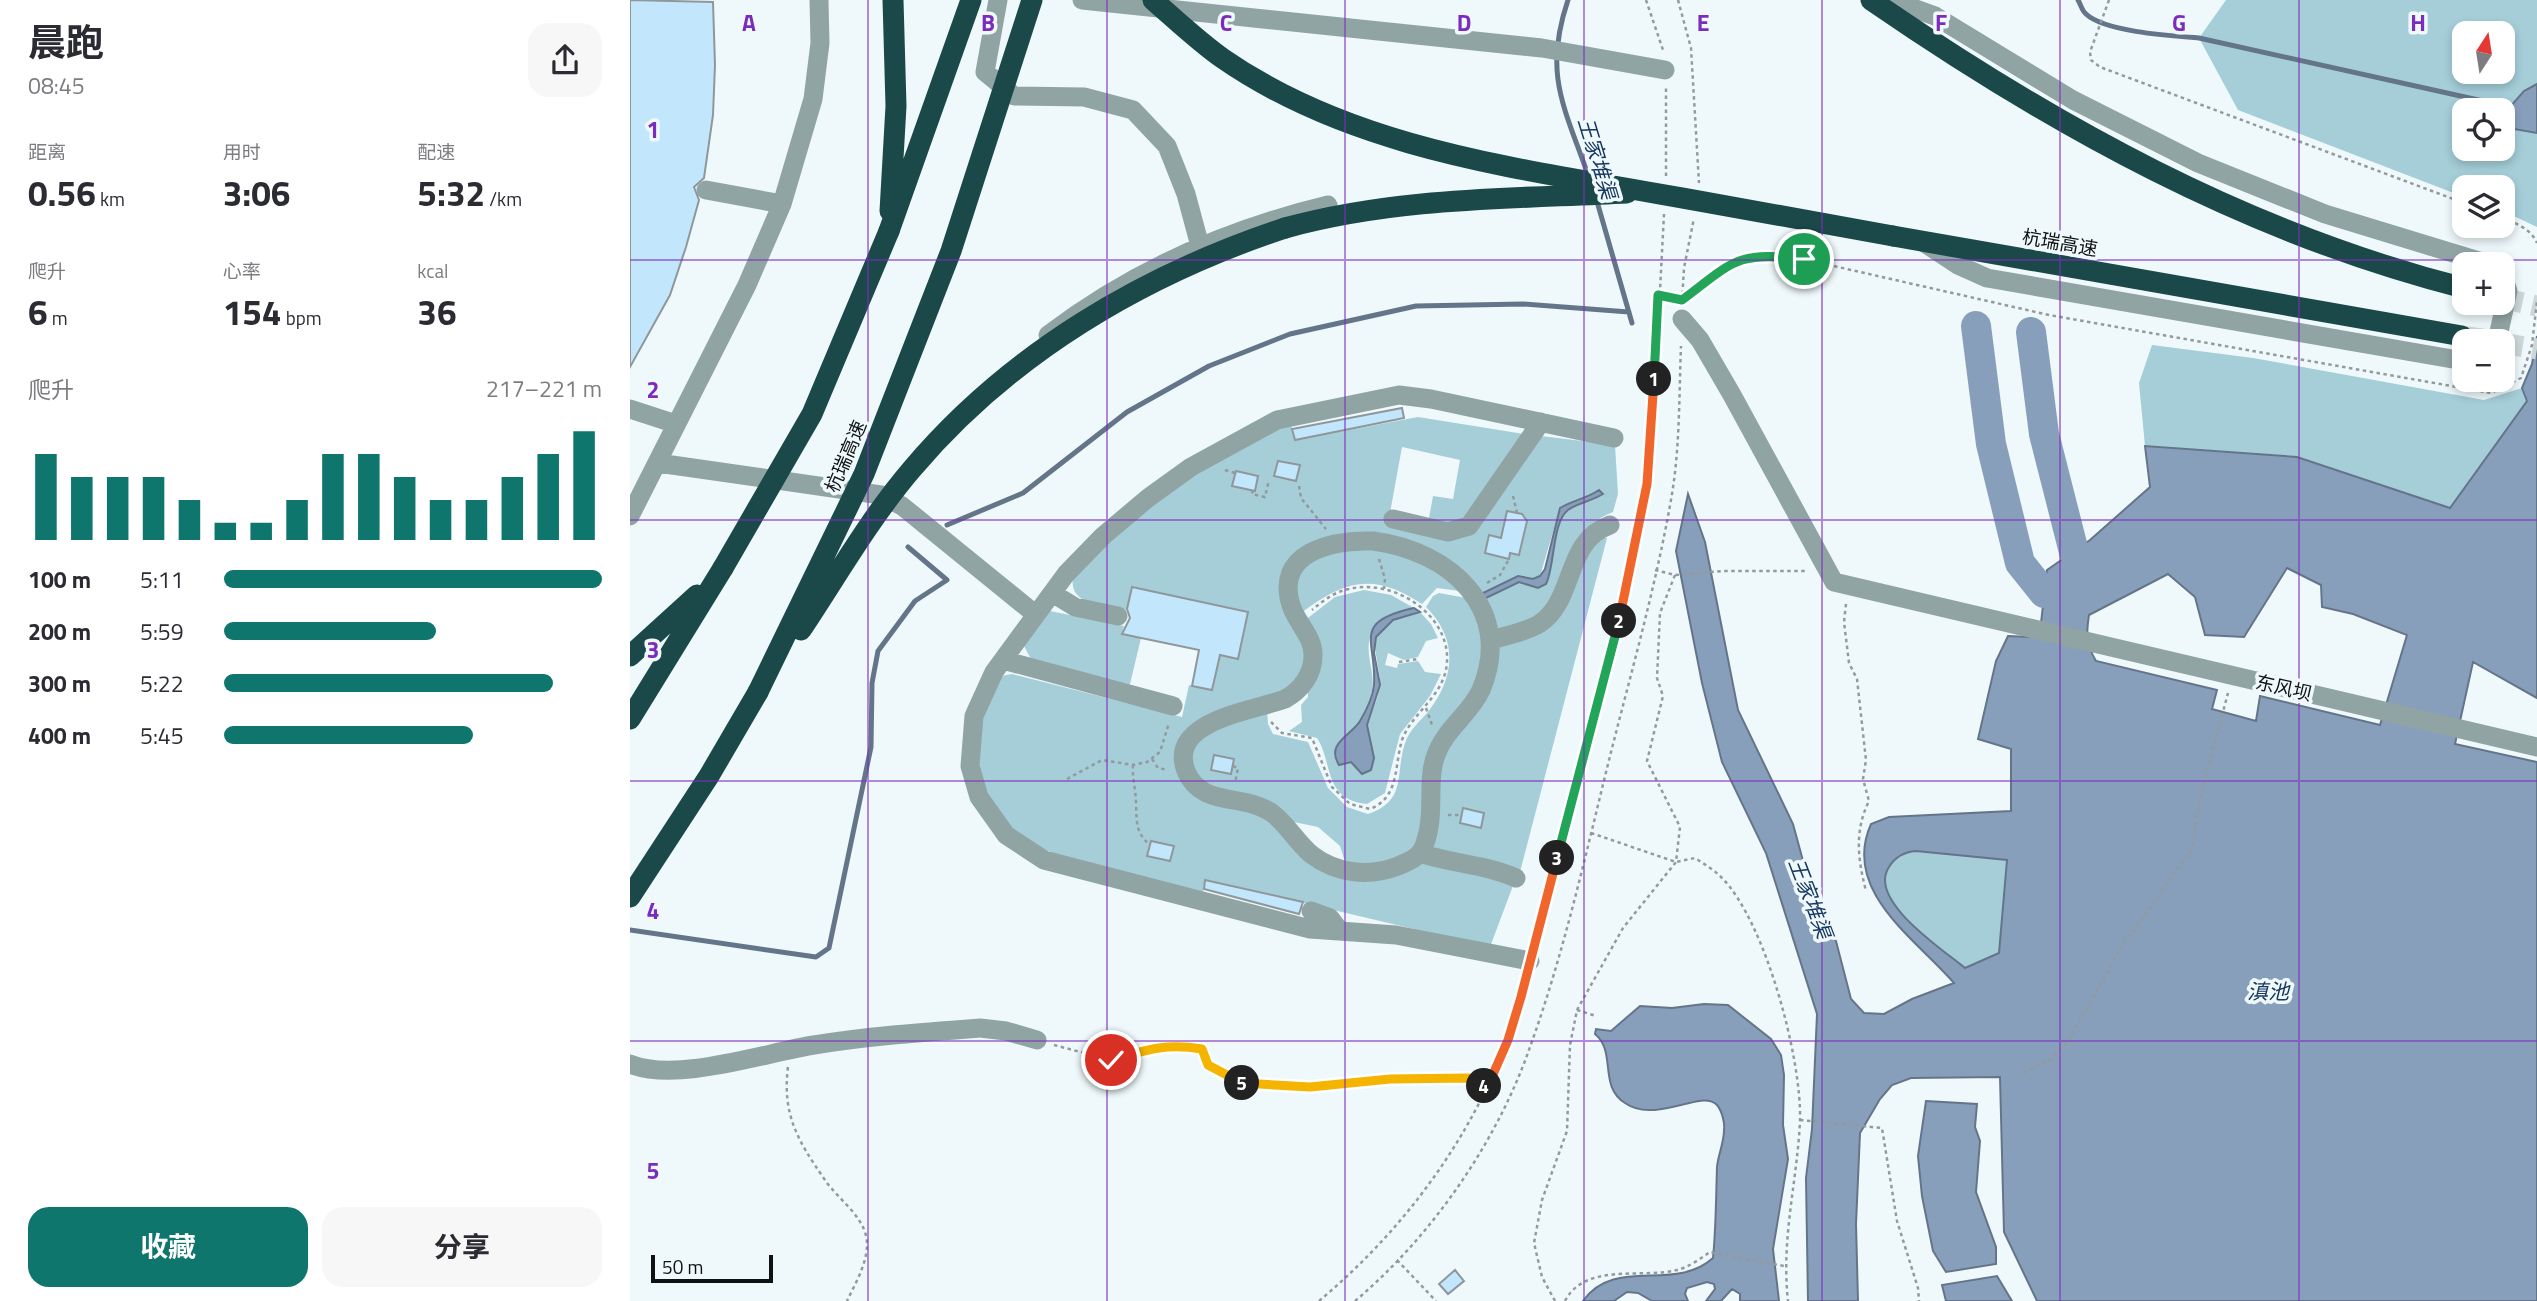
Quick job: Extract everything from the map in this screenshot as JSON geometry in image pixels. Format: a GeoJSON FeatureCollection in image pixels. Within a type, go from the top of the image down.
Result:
{"type":"FeatureCollection","features":[{"type":"Feature","properties":{"kind":"highway"},"geometry":{"type":"LineString","coordinates":[[889,231],[896,106],[893,0]]}},
{"type":"Feature","properties":{"kind":"highway"},"geometry":{"type":"LineString","coordinates":[[630,719],[723,568],[812,414],[889,231],[971,0]]}},
{"type":"Feature","properties":{"kind":"highway","name":"杭瑞高速"},"geometry":{"type":"LineString","coordinates":[[630,897],[709,776],[758,692],[864,474],[951,251],[1032,0]]}},
{"type":"Feature","properties":{"kind":"highway"},"geometry":{"type":"LineString","coordinates":[[1153,0],[1223,58],[1273,88],[1336,118],[1449,154],[1657,197]]}},
{"type":"Feature","properties":{"kind":"highway"},"geometry":{"type":"LineString","coordinates":[[1871,0],[2020,98],[2188,188],[2315,242],[2452,284]]}},
{"type":"Feature","properties":{"kind":"highway"},"geometry":{"type":"LineString","coordinates":[[758,692],[912,469],[1010,374],[1038,352],[1144,286],[1188,264],[1247,241],[1310,222],[1371,208],[1462,199],[1657,197]]}},
{"type":"Feature","properties":{"kind":"highway","name":"杭瑞高速"},"geometry":{"type":"LineString","coordinates":[[1657,197],[2452,334]]}},
{"type":"Feature","properties":{"kind":"highway"},"geometry":{"type":"LineString","coordinates":[[630,656],[723,568]]}},
{"type":"Feature","properties":{"kind":"street"},"geometry":{"type":"LineString","coordinates":[[630,516],[747,285],[782,204],[813,99],[820,43],[819,0]]}},
{"type":"Feature","properties":{"kind":"street"},"geometry":{"type":"LineString","coordinates":[[998,0],[985,72],[1014,96],[1084,97],[1133,110],[1167,146],[1186,194],[1200,246]]}},
{"type":"Feature","properties":{"kind":"street"},"geometry":{"type":"LineString","coordinates":[[1082,0],[1542,48],[1665,70]]}},
{"type":"Feature","properties":{"kind":"street"},"geometry":{"type":"LineString","coordinates":[[1891,0],[1935,16],[2085,107],[2197,163],[2314,210],[2452,253]]}},
{"type":"Feature","properties":{"kind":"street"},"geometry":{"type":"LineString","coordinates":[[706,190],[782,204]]}},
{"type":"Feature","properties":{"kind":"street"},"geometry":{"type":"LineString","coordinates":[[881,495],[972,399],[1025,352],[1077,313],[1200,246],[1251,226],[1328,205]]}},
{"type":"Feature","properties":{"kind":"street"},"geometry":{"type":"LineString","coordinates":[[1915,240],[1932,246],[1958,265],[1987,278],[2452,358]]}},
{"type":"Feature","properties":{"kind":"street"},"geometry":{"type":"LineString","coordinates":[[1682,309],[1834,577]]}},
{"type":"Feature","properties":{"kind":"street"},"geometry":{"type":"LineString","coordinates":[[1530,961],[1396,935],[1310,929],[1060,866],[1018,845],[987,810],[970,766],[974,716],[986,685],[1003,660],[1035,614],[1085,554],[1148,498],[1191,467],[1259,429],[1300,414],[1399,396],[1431,399],[1614,438]]}},
{"type":"Feature","properties":{"kind":"street"},"geometry":{"type":"LineString","coordinates":[[1402,410],[1431,399]]}},
{"type":"Feature","properties":{"kind":"street"},"geometry":{"type":"LineString","coordinates":[[630,409],[677,424]]}},
{"type":"Feature","properties":{"kind":"street"},"geometry":{"type":"LineString","coordinates":[[1393,519],[1448,532],[1469,526],[1541,422]]}},
{"type":"Feature","properties":{"kind":"street"},"geometry":{"type":"LineString","coordinates":[[658,463],[881,495],[902,506],[1035,614]]}},
{"type":"Feature","properties":{"kind":"street"},"geometry":{"type":"LineString","coordinates":[[1492,640],[1531,628],[1547,617],[1563,590],[1580,547],[1592,533],[1610,525]]}},
{"type":"Feature","properties":{"kind":"street"},"geometry":{"type":"LineString","coordinates":[[1382,542],[1437,562],[1472,592],[1492,640],[1487,671],[1477,697],[1436,755],[1432,774],[1432,818],[1420,853],[1411,861],[1377,873],[1343,869],[1312,855],[1288,827],[1268,811],[1201,792],[1185,768],[1186,746],[1193,734],[1212,721],[1272,704],[1294,694],[1311,666],[1311,647],[1288,595],[1293,568],[1312,550],[1332,545],[1382,542]]}},
{"type":"Feature","properties":{"kind":"street","name":"东风坝"},"geometry":{"type":"LineString","coordinates":[[1834,577],[2032,628],[2537,747]]}},
{"type":"Feature","properties":{"kind":"street"},"geometry":{"type":"LineString","coordinates":[[1052,593],[1075,607],[1118,616]]}},
{"type":"Feature","properties":{"kind":"street"},"geometry":{"type":"LineString","coordinates":[[1003,660],[1173,706]]}},
{"type":"Feature","properties":{"kind":"street"},"geometry":{"type":"LineString","coordinates":[[1420,853],[1488,867],[1516,878]]}},
{"type":"Feature","properties":{"kind":"street"},"geometry":{"type":"LineString","coordinates":[[1311,911],[1330,918],[1340,931]]}},
{"type":"Feature","properties":{"kind":"street"},"geometry":{"type":"LineString","coordinates":[[630,1064],[655,1070],[714,1065],[869,1038],[980,1028],[1006,1031],[1037,1040]]}},
{"type":"Feature","properties":{"kind":"path"},"geometry":{"type":"LineString","coordinates":[[1646,0],[1664,52],[1665,176]]}},
{"type":"Feature","properties":{"kind":"path"},"geometry":{"type":"LineString","coordinates":[[1678,0],[1691,48],[1699,187]]}},
{"type":"Feature","properties":{"kind":"path"},"geometry":{"type":"LineString","coordinates":[[2109,1],[2091,52],[2091,60],[2100,66],[2452,198]]}},
{"type":"Feature","properties":{"kind":"path"},"geometry":{"type":"LineString","coordinates":[[1319,1301],[1351,1274],[1393,1231],[1430,1185],[1460,1139],[1508,1040],[1636,546],[1652,442],[1658,295],[1657,197]]}},
{"type":"Feature","properties":{"kind":"path"},"geometry":{"type":"LineString","coordinates":[[1355,1301],[1397,1260],[1448,1199],[1505,1104],[1530,1049],[1591,833],[1656,570],[1672,493],[1677,449],[1684,268],[1695,215]]}},
{"type":"Feature","properties":{"kind":"path"},"geometry":{"type":"LineString","coordinates":[[2515,222],[2534,236],[2537,243]]}},
{"type":"Feature","properties":{"kind":"path"},"geometry":{"type":"LineString","coordinates":[[1682,309],[1735,260],[1764,254],[1804,259],[2049,314],[2491,393],[2521,378],[2532,345],[2537,300]]}},
{"type":"Feature","properties":{"kind":"path"},"geometry":{"type":"LineString","coordinates":[[1658,295],[1682,309]]}},
{"type":"Feature","properties":{"kind":"path"},"geometry":{"type":"LineString","coordinates":[[1253,490],[1252,494],[1265,497],[1269,480]]}},
{"type":"Feature","properties":{"kind":"path"},"geometry":{"type":"LineString","coordinates":[[1299,486],[1301,498],[1327,531],[1332,545]]}},
{"type":"Feature","properties":{"kind":"path"},"geometry":{"type":"LineString","coordinates":[[1382,542],[1378,558],[1385,579],[1384,589]]}},
{"type":"Feature","properties":{"kind":"path"},"geometry":{"type":"LineString","coordinates":[[1472,592],[1500,575],[1509,559]]}},
{"type":"Feature","properties":{"kind":"path"},"geometry":{"type":"LineString","coordinates":[[1656,570],[1675,575],[1723,571],[1834,577],[1846,606],[1843,622],[1849,663],[1857,679],[1866,760],[1863,779],[1869,801],[1862,816],[1857,858],[1866,891]]}},
{"type":"Feature","properties":{"kind":"path"},"geometry":{"type":"LineString","coordinates":[[1555,1301],[1542,1277],[1534,1243],[1542,1200],[1567,1131],[1570,1045],[1577,1010],[1623,928],[1676,862],[1680,827],[1647,761],[1663,696],[1657,678],[1660,613],[1675,575]]}},
{"type":"Feature","properties":{"kind":"path"},"geometry":{"type":"LineString","coordinates":[[1272,704],[1271,723],[1276,730],[1312,738],[1332,788],[1350,804],[1370,808],[1386,799],[1392,789],[1405,734],[1426,709],[1446,673],[1445,651],[1440,631],[1427,614],[1409,600],[1384,589],[1362,587],[1337,592],[1299,621]]}},
{"type":"Feature","properties":{"kind":"path"},"geometry":{"type":"LineString","coordinates":[[1399,662],[1418,659]]}},
{"type":"Feature","properties":{"kind":"path"},"geometry":{"type":"LineString","coordinates":[[1067,779],[1102,760],[1133,765],[1147,762],[1160,752],[1173,706]]}},
{"type":"Feature","properties":{"kind":"path"},"geometry":{"type":"LineString","coordinates":[[2024,1073],[2051,1059],[2070,1038],[2122,946],[2191,851],[2201,794],[2223,710]]}},
{"type":"Feature","properties":{"kind":"path"},"geometry":{"type":"LineString","coordinates":[[1133,765],[1135,822],[1140,836],[1150,845]]}},
{"type":"Feature","properties":{"kind":"path"},"geometry":{"type":"LineString","coordinates":[[1591,833],[1676,862],[1695,858],[1722,878],[1749,919],[1790,1034],[1800,1120],[1784,1266],[1788,1301]]}},
{"type":"Feature","properties":{"kind":"path"},"geometry":{"type":"LineString","coordinates":[[1577,1010],[1596,1016]]}},
{"type":"Feature","properties":{"kind":"path"},"geometry":{"type":"LineString","coordinates":[[1037,1040],[1111,1060],[1161,1046],[1202,1049],[1208,1065],[1236,1082],[1259,1086],[1310,1087],[1390,1079],[1469,1078],[1487,1088]]}},
{"type":"Feature","properties":{"kind":"path"},"geometry":{"type":"LineString","coordinates":[[790,1050],[785,1089],[790,1122],[825,1180],[866,1234],[866,1255],[847,1301]]}},
{"type":"Feature","properties":{"kind":"path"},"geometry":{"type":"LineString","coordinates":[[1800,1120],[1882,1128],[1897,1222],[1918,1288],[1919,1301]]}},
{"type":"Feature","properties":{"kind":"path"},"geometry":{"type":"LineString","coordinates":[[1566,1301],[1590,1280],[1625,1273],[1676,1271],[1710,1252],[1784,1266]]}},
{"type":"Feature","properties":{"kind":"path"},"geometry":{"type":"LineString","coordinates":[[1397,1260],[1436,1301]]}},
{"type":"Feature","properties":{"kind":"shaded area"},"geometry":{"type":"Polygon","coordinates":[[[2226,0],[2537,0],[2537,84],[2524,91],[2515,125],[2515,98],[2452,98],[2452,161],[2515,161],[2515,129],[2537,133],[2537,227],[2515,217],[2515,175],[2452,175],[2452,192],[2238,110],[2199,38],[2226,0]]]}},
{"type":"Feature","properties":{"kind":"shaded area"},"geometry":{"type":"Polygon","coordinates":[[[2152,345],[2253,358],[2484,400],[2522,388],[2527,401],[2450,508],[2297,457],[2145,446],[2139,383],[2152,345]]]}},
{"type":"Feature","properties":{"kind":"shaded area"},"geometry":{"type":"Polygon","coordinates":[[[1418,417],[1524,434],[1524,437],[1469,518],[1453,526],[1434,524],[1429,518],[1433,496],[1453,499],[1460,460],[1402,447],[1388,524],[1441,535],[1473,529],[1541,436],[1615,445],[1618,494],[1613,512],[1597,520],[1580,538],[1557,590],[1544,610],[1534,619],[1505,630],[1496,629],[1482,600],[1519,582],[1538,588],[1546,584],[1556,534],[1563,517],[1568,511],[1603,495],[1599,490],[1560,508],[1540,576],[1533,579],[1518,576],[1479,595],[1466,578],[1450,565],[1401,543],[1382,539],[1333,541],[1322,543],[1302,553],[1288,569],[1284,580],[1286,603],[1305,639],[1308,652],[1301,679],[1282,696],[1214,715],[1199,722],[1187,733],[1179,757],[1181,770],[1199,797],[1247,807],[1262,813],[1275,821],[1312,857],[1335,872],[1371,877],[1429,862],[1454,864],[1514,883],[1490,947],[1206,880],[1202,896],[1067,858],[1027,840],[1010,827],[996,810],[986,789],[978,751],[982,717],[1001,676],[1012,674],[1182,717],[1189,685],[1212,690],[1220,655],[1238,659],[1248,612],[1132,587],[1127,610],[1099,605],[1076,594],[1073,577],[1121,531],[1174,488],[1230,452],[1260,437],[1291,424],[1295,440],[1418,417]]]}},
{"type":"Feature","properties":{"kind":"shaded area"},"geometry":{"type":"Polygon","coordinates":[[[1600,536],[1607,538],[1520,872],[1431,851],[1436,768],[1496,648],[1534,630],[1600,536]]]}},
{"type":"Feature","properties":{"kind":"shaded area"},"geometry":{"type":"Polygon","coordinates":[[[1367,547],[1403,552],[1467,592],[1437,588],[1422,604],[1388,587],[1359,584],[1330,594],[1300,614],[1293,584],[1306,559],[1367,547]]]}},
{"type":"Feature","properties":{"kind":"shaded area"},"geometry":{"type":"Polygon","coordinates":[[[1364,590],[1391,595],[1414,608],[1390,615],[1373,631],[1369,646],[1373,679],[1370,699],[1360,722],[1339,744],[1336,760],[1341,765],[1352,762],[1359,772],[1374,762],[1367,725],[1378,696],[1380,679],[1374,642],[1379,632],[1393,620],[1420,612],[1431,624],[1438,638],[1426,641],[1418,657],[1404,660],[1388,653],[1385,665],[1397,668],[1398,664],[1418,661],[1425,672],[1441,674],[1430,696],[1400,734],[1385,793],[1367,804],[1353,801],[1336,788],[1317,738],[1289,731],[1302,722],[1301,705],[1308,697],[1304,621],[1335,597],[1364,590]]]}},
{"type":"Feature","properties":{"kind":"shaded area"},"geometry":{"type":"Polygon","coordinates":[[[1439,593],[1472,599],[1483,623],[1479,680],[1442,735],[1418,845],[1397,861],[1346,865],[1340,846],[1318,827],[1289,821],[1244,796],[1196,779],[1190,748],[1205,730],[1267,710],[1268,724],[1273,734],[1308,742],[1328,788],[1347,807],[1368,814],[1381,808],[1390,801],[1395,792],[1407,738],[1436,700],[1448,673],[1448,646],[1444,633],[1426,607],[1433,596],[1439,593]]]}},
{"type":"Feature","properties":{"kind":"shaded area"},"geometry":{"type":"Polygon","coordinates":[[[1050,611],[1124,626],[1122,634],[1141,638],[1130,684],[1127,686],[1032,661],[1024,646],[1050,611]]]}},
{"type":"Feature","properties":{"kind":"shaded area"},"geometry":{"type":"Polygon","coordinates":[[[1915,851],[2007,860],[1999,953],[1965,968],[1925,937],[1898,909],[1888,894],[1885,880],[1894,860],[1915,851]]]}},
{"type":"Feature","properties":{"kind":"water"},"geometry":{"type":"Polygon","coordinates":[[[2537,84],[2537,133],[2515,129],[2515,101],[2524,91],[2537,84]]]}},
{"type":"Feature","properties":{"kind":"water","name":"滇池"},"geometry":{"type":"Polygon","coordinates":[[[2537,336],[2537,698],[2473,662],[2455,744],[2537,762],[2537,1301],[2037,1301],[2004,1232],[2000,1077],[1911,1078],[1892,1085],[1880,1099],[1860,1133],[1856,1224],[1858,1301],[1808,1301],[1806,1178],[1812,1129],[1817,1014],[1766,853],[1722,762],[1702,683],[1676,551],[1688,494],[1705,542],[1738,710],[1793,824],[1814,901],[1836,941],[1851,999],[1864,1013],[1884,1014],[1912,999],[1954,983],[1903,931],[1874,892],[1866,871],[1864,848],[1871,824],[1889,817],[2011,811],[2011,749],[1978,739],[1996,661],[2008,636],[2030,637],[2041,623],[2047,570],[2090,540],[2150,487],[2145,446],[2297,457],[2450,508],[2527,401],[2522,388],[2532,364],[2537,336]],[[2287,568],[2244,637],[2205,635],[2195,597],[2168,574],[2089,615],[2087,633],[2090,649],[2096,661],[2217,690],[2212,709],[2256,721],[2260,696],[2380,725],[2407,635],[2353,614],[2322,607],[2321,585],[2287,568]],[[1916,851],[1900,856],[1889,867],[1885,880],[1888,894],[1897,908],[1910,923],[1965,968],[1999,953],[2007,860],[1916,851]]]}},
{"type":"Feature","properties":{"kind":"water"},"geometry":{"type":"Polygon","coordinates":[[[1599,490],[1603,494],[1568,510],[1563,516],[1556,534],[1546,584],[1538,588],[1519,582],[1482,600],[1479,595],[1518,576],[1533,579],[1540,576],[1545,569],[1560,508],[1599,490]]]}},
{"type":"Feature","properties":{"kind":"water"},"geometry":{"type":"Polygon","coordinates":[[[1414,608],[1420,612],[1393,620],[1376,637],[1374,653],[1380,685],[1367,725],[1374,758],[1371,770],[1362,774],[1351,762],[1339,765],[1335,751],[1337,745],[1360,721],[1372,694],[1374,670],[1371,635],[1374,627],[1381,620],[1414,608]]]}},
{"type":"Feature","properties":{"kind":"water"},"geometry":{"type":"Polygon","coordinates":[[[1704,1004],[1728,1005],[1771,1039],[1781,1055],[1784,1075],[1783,1125],[1788,1159],[1773,1249],[1779,1301],[1740,1301],[1740,1294],[1732,1289],[1721,1301],[1706,1301],[1715,1289],[1714,1284],[1707,1282],[1687,1288],[1685,1294],[1688,1301],[1652,1301],[1638,1293],[1627,1292],[1614,1301],[1583,1301],[1596,1288],[1611,1280],[1681,1273],[1698,1268],[1713,1258],[1717,1167],[1724,1127],[1720,1110],[1709,1101],[1652,1110],[1638,1109],[1625,1103],[1612,1088],[1605,1050],[1595,1034],[1596,1029],[1611,1031],[1640,1006],[1672,1008],[1704,1004]]]}},
{"type":"Feature","properties":{"kind":"water"},"geometry":{"type":"Polygon","coordinates":[[[1926,1101],[1977,1104],[1975,1127],[1980,1141],[1976,1192],[1996,1247],[1996,1264],[1946,1272],[1933,1251],[1922,1196],[1918,1156],[1926,1101]]]}},
{"type":"Feature","properties":{"kind":"water"},"geometry":{"type":"Polygon","coordinates":[[[1997,1276],[2012,1301],[1946,1301],[1942,1285],[1997,1276]]]}},
{"type":"Feature","properties":{"kind":"building"},"geometry":{"type":"Polygon","coordinates":[[[630,0],[713,2],[715,65],[713,115],[704,178],[694,187],[699,200],[686,247],[670,295],[630,367],[630,0]]]}},
{"type":"Feature","properties":{"kind":"building"},"geometry":{"type":"Polygon","coordinates":[[[1402,408],[1404,418],[1295,440],[1292,429],[1402,408]]]}},
{"type":"Feature","properties":{"kind":"building"},"geometry":{"type":"Polygon","coordinates":[[[1278,461],[1300,465],[1296,481],[1274,476],[1278,461]]]}},
{"type":"Feature","properties":{"kind":"building"},"geometry":{"type":"Polygon","coordinates":[[[1236,471],[1258,476],[1255,491],[1232,486],[1236,471]]]}},
{"type":"Feature","properties":{"kind":"building"},"geometry":{"type":"Polygon","coordinates":[[[1507,511],[1522,514],[1527,521],[1519,555],[1510,553],[1509,559],[1485,553],[1489,535],[1501,538],[1507,511]]]}},
{"type":"Feature","properties":{"kind":"building"},"geometry":{"type":"Polygon","coordinates":[[[1132,587],[1248,612],[1238,659],[1220,655],[1212,690],[1192,686],[1199,650],[1122,634],[1130,618],[1127,609],[1132,587]]]}},
{"type":"Feature","properties":{"kind":"building"},"geometry":{"type":"Polygon","coordinates":[[[1214,755],[1234,759],[1231,774],[1211,770],[1214,755]]]}},
{"type":"Feature","properties":{"kind":"building"},"geometry":{"type":"Polygon","coordinates":[[[1463,808],[1484,813],[1481,828],[1460,823],[1463,808]]]}},
{"type":"Feature","properties":{"kind":"building"},"geometry":{"type":"Polygon","coordinates":[[[1151,841],[1174,846],[1170,861],[1147,856],[1151,841]]]}},
{"type":"Feature","properties":{"kind":"building"},"geometry":{"type":"Polygon","coordinates":[[[1205,880],[1303,902],[1299,914],[1204,889],[1205,880]]]}},
{"type":"Feature","properties":{"kind":"building"},"geometry":{"type":"Polygon","coordinates":[[[1455,1270],[1464,1281],[1448,1294],[1439,1284],[1455,1270]]]}},
{"type":"Feature","properties":{"kind":"waterway","name":"王家堆渠"},"geometry":{"type":"LineString","coordinates":[[1568,0],[1557,49],[1557,70],[1565,109],[1588,175]]}},
{"type":"Feature","properties":{"kind":"waterway"},"geometry":{"type":"LineString","coordinates":[[2078,0],[2085,13],[2095,20],[2123,29],[2199,38],[2469,98]]}},
{"type":"Feature","properties":{"kind":"waterway","name":"王家堆渠"},"geometry":{"type":"LineString","coordinates":[[1596,198],[1632,323]]}},
{"type":"Feature","properties":{"kind":"waterway"},"geometry":{"type":"LineString","coordinates":[[947,525],[1023,493],[1127,412],[1209,366],[1290,334],[1416,306],[1523,304],[1629,312]]}},
{"type":"Feature","properties":{"kind":"waterway"},"geometry":{"type":"LineString","coordinates":[[1976,326],[1991,444],[2020,563],[2044,593]]}},
{"type":"Feature","properties":{"kind":"waterway"},"geometry":{"type":"LineString","coordinates":[[2031,332],[2044,434],[2074,552]]}},
{"type":"Feature","properties":{"kind":"waterway"},"geometry":{"type":"LineString","coordinates":[[630,930],[816,957],[829,948],[871,747],[872,683],[878,651],[915,601],[947,580],[908,547]]}},
{"type":"Feature","properties":{"kind":"tunnel"},"geometry":{"type":"LineString","coordinates":[[2515,301],[2537,306]]}},
{"type":"Feature","properties":{"kind":"tunnel"},"geometry":{"type":"LineString","coordinates":[[2515,345],[2537,349]]}},
{"type":"Feature","properties":{"kind":"route"},"geometry":{"type":"LineString","coordinates":[[1111,1060],[1161,1046],[1185,1046],[1202,1049],[1208,1065],[1236,1082],[1259,1086],[1310,1087],[1390,1079],[1469,1078],[1487,1088],[1508,1040],[1521,997],[1636,546],[1652,442],[1658,295],[1682,300],[1735,260],[1764,254],[1804,259]]}}]}
